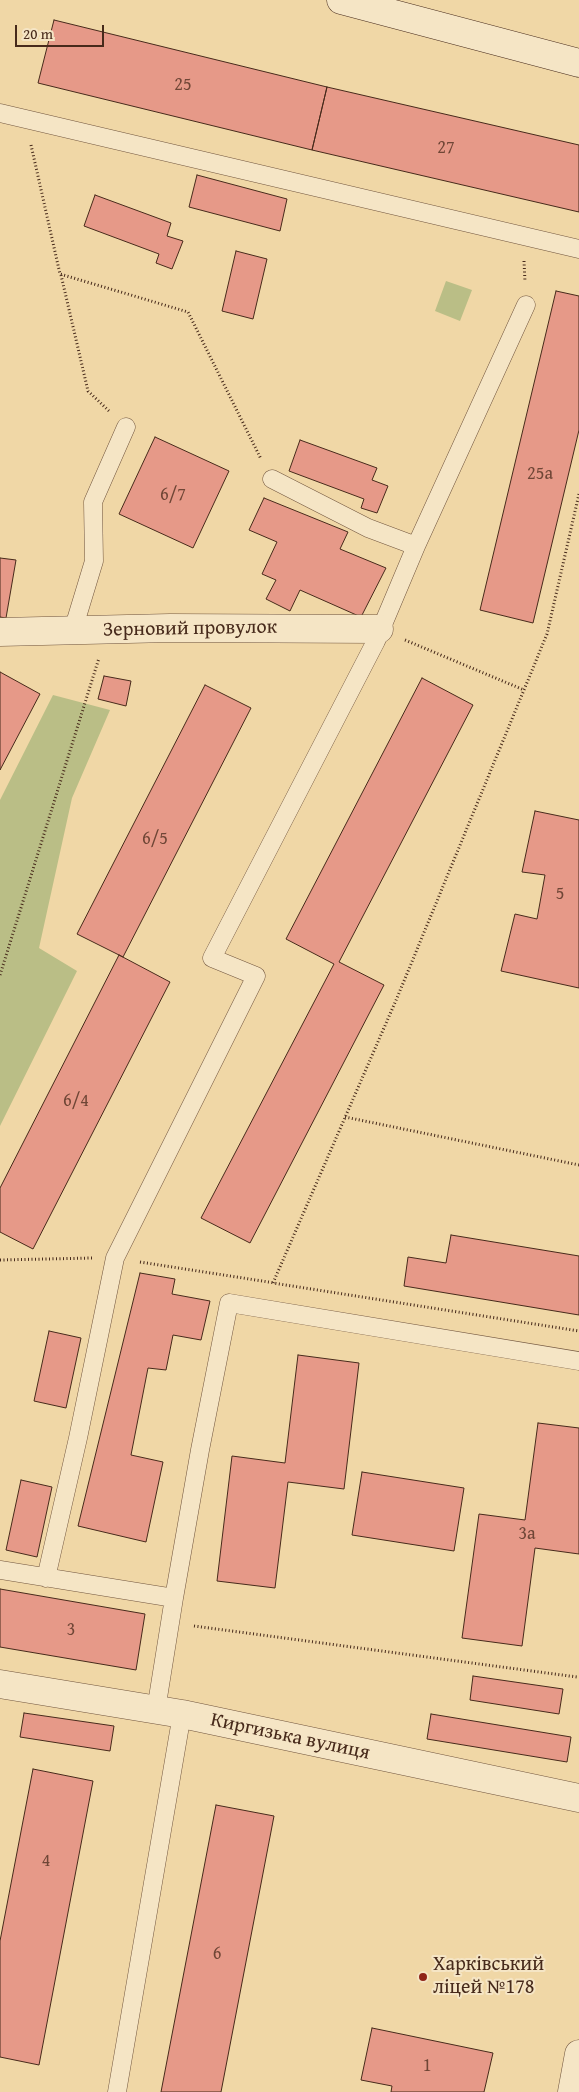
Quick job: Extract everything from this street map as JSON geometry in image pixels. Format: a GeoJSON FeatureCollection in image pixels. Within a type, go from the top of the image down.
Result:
{"type":"FeatureCollection","features":[{"type":"Feature","properties":{"kind":"street"},"geometry":{"type":"LineString","coordinates":[[341,0],[579,63]]}},
{"type":"Feature","properties":{"kind":"street","name":"Зерновий провулок"},"geometry":{"type":"LineString","coordinates":[[0,632],[108,631],[170,628],[379,629]]}},
{"type":"Feature","properties":{"kind":"street","name":"Киргизька вулиця"},"geometry":{"type":"LineString","coordinates":[[0,1684],[169,1712],[579,1798]]}},
{"type":"Feature","properties":{"kind":"street"},"geometry":{"type":"LineString","coordinates":[[572,2092],[579,2054]]}},
{"type":"Feature","properties":{"kind":"lane"},"geometry":{"type":"LineString","coordinates":[[0,113],[579,249]]}},
{"type":"Feature","properties":{"kind":"lane"},"geometry":{"type":"LineString","coordinates":[[46,1578],[78,1438],[115,1258],[256,976],[212,958],[376,640],[379,629],[416,546],[526,305]]}},
{"type":"Feature","properties":{"kind":"lane"},"geometry":{"type":"LineString","coordinates":[[73,630],[94,561],[93,502],[126,427]]}},
{"type":"Feature","properties":{"kind":"lane"},"geometry":{"type":"LineString","coordinates":[[272,479],[368,528],[416,546]]}},
{"type":"Feature","properties":{"kind":"lane"},"geometry":{"type":"LineString","coordinates":[[117,2092],[169,1712],[170,1622],[200,1450],[229,1303],[579,1361]]}},
{"type":"Feature","properties":{"kind":"lane"},"geometry":{"type":"LineString","coordinates":[[0,1570],[174,1598]]}},
{"type":"Feature","properties":{"kind":"path"},"geometry":{"type":"LineString","coordinates":[[25,119],[88,391],[126,427]]}},
{"type":"Feature","properties":{"kind":"path"},"geometry":{"type":"LineString","coordinates":[[523,236],[526,305]]}},
{"type":"Feature","properties":{"kind":"path"},"geometry":{"type":"LineString","coordinates":[[60,274],[188,312],[272,479]]}},
{"type":"Feature","properties":{"kind":"path"},"geometry":{"type":"LineString","coordinates":[[579,494],[578,506],[547,634],[397,998],[273,1283],[579,1332]]}},
{"type":"Feature","properties":{"kind":"path"},"geometry":{"type":"LineString","coordinates":[[379,629],[524,690]]}},
{"type":"Feature","properties":{"kind":"path"},"geometry":{"type":"LineString","coordinates":[[0,974],[108,631]]}},
{"type":"Feature","properties":{"kind":"path"},"geometry":{"type":"LineString","coordinates":[[345,1118],[579,1165]]}},
{"type":"Feature","properties":{"kind":"path"},"geometry":{"type":"LineString","coordinates":[[170,1622],[578,1677]]}},
{"type":"Feature","properties":{"kind":"green space"},"geometry":{"type":"Polygon","coordinates":[[[446,281],[472,290],[460,321],[435,311],[446,281]]]}},
{"type":"Feature","properties":{"kind":"green space"},"geometry":{"type":"Polygon","coordinates":[[[53,695],[110,710],[72,798],[39,948],[77,971],[0,1126],[0,800],[53,695]]]}},
{"type":"Feature","properties":{"kind":"building"},"geometry":{"type":"Polygon","coordinates":[[[54,20],[327,87],[312,150],[38,83],[54,20]]]}},
{"type":"Feature","properties":{"kind":"building"},"geometry":{"type":"Polygon","coordinates":[[[327,87],[579,145],[579,212],[312,150],[327,87]]]}},
{"type":"Feature","properties":{"kind":"building"},"geometry":{"type":"Polygon","coordinates":[[[197,175],[287,199],[280,231],[189,207],[197,175]]]}},
{"type":"Feature","properties":{"kind":"building"},"geometry":{"type":"Polygon","coordinates":[[[95,195],[171,223],[167,236],[183,241],[172,269],[156,263],[159,254],[84,226],[95,195]]]}},
{"type":"Feature","properties":{"kind":"building"},"geometry":{"type":"Polygon","coordinates":[[[236,251],[267,259],[253,319],[222,311],[236,251]]]}},
{"type":"Feature","properties":{"kind":"building"},"geometry":{"type":"Polygon","coordinates":[[[556,291],[579,296],[579,430],[533,623],[480,610],[556,291]]]}},
{"type":"Feature","properties":{"kind":"building"},"geometry":{"type":"Polygon","coordinates":[[[155,437],[229,471],[193,548],[119,514],[155,437]]]}},
{"type":"Feature","properties":{"kind":"building"},"geometry":{"type":"Polygon","coordinates":[[[300,440],[377,468],[372,480],[388,486],[377,513],[361,508],[364,499],[289,471],[300,440]]]}},
{"type":"Feature","properties":{"kind":"building"},"geometry":{"type":"Polygon","coordinates":[[[264,498],[348,532],[340,549],[386,568],[361,617],[300,590],[290,611],[266,599],[276,580],[262,574],[277,542],[249,530],[264,498]]]}},
{"type":"Feature","properties":{"kind":"building"},"geometry":{"type":"Polygon","coordinates":[[[0,558],[16,560],[6,618],[0,617],[0,558]]]}},
{"type":"Feature","properties":{"kind":"building"},"geometry":{"type":"Polygon","coordinates":[[[0,672],[40,694],[0,770],[0,672]]]}},
{"type":"Feature","properties":{"kind":"building"},"geometry":{"type":"Polygon","coordinates":[[[104,676],[131,681],[126,706],[98,699],[104,676]]]}},
{"type":"Feature","properties":{"kind":"building"},"geometry":{"type":"Polygon","coordinates":[[[422,678],[473,705],[339,962],[384,985],[250,1243],[201,1218],[334,964],[286,939],[422,678]]]}},
{"type":"Feature","properties":{"kind":"building"},"geometry":{"type":"Polygon","coordinates":[[[205,685],[251,708],[123,957],[77,934],[205,685]]]}},
{"type":"Feature","properties":{"kind":"building"},"geometry":{"type":"Polygon","coordinates":[[[535,811],[579,820],[579,988],[501,971],[515,914],[537,919],[545,875],[522,872],[535,811]]]}},
{"type":"Feature","properties":{"kind":"building"},"geometry":{"type":"Polygon","coordinates":[[[119,955],[170,982],[33,1249],[0,1232],[0,1188],[119,955]]]}},
{"type":"Feature","properties":{"kind":"building"},"geometry":{"type":"Polygon","coordinates":[[[451,1235],[579,1256],[579,1315],[404,1286],[408,1257],[446,1263],[451,1235]]]}},
{"type":"Feature","properties":{"kind":"building"},"geometry":{"type":"Polygon","coordinates":[[[140,1273],[175,1279],[172,1294],[210,1301],[201,1340],[173,1335],[166,1370],[148,1368],[131,1455],[163,1462],[146,1542],[78,1526],[140,1273]]]}},
{"type":"Feature","properties":{"kind":"building"},"geometry":{"type":"Polygon","coordinates":[[[49,1331],[81,1338],[66,1408],[34,1401],[49,1331]]]}},
{"type":"Feature","properties":{"kind":"building"},"geometry":{"type":"Polygon","coordinates":[[[298,1355],[359,1363],[344,1489],[288,1482],[275,1588],[217,1581],[232,1456],[285,1463],[298,1355]]]}},
{"type":"Feature","properties":{"kind":"building"},"geometry":{"type":"Polygon","coordinates":[[[538,1423],[579,1428],[579,1554],[535,1548],[522,1646],[462,1638],[479,1514],[525,1520],[538,1423]]]}},
{"type":"Feature","properties":{"kind":"building"},"geometry":{"type":"Polygon","coordinates":[[[362,1472],[464,1488],[454,1551],[352,1535],[362,1472]]]}},
{"type":"Feature","properties":{"kind":"building"},"geometry":{"type":"Polygon","coordinates":[[[21,1480],[52,1487],[37,1557],[6,1550],[21,1480]]]}},
{"type":"Feature","properties":{"kind":"building"},"geometry":{"type":"Polygon","coordinates":[[[0,1589],[145,1614],[136,1670],[0,1647],[0,1589]]]}},
{"type":"Feature","properties":{"kind":"building"},"geometry":{"type":"Polygon","coordinates":[[[473,1676],[563,1689],[559,1714],[470,1700],[473,1676]]]}},
{"type":"Feature","properties":{"kind":"building"},"geometry":{"type":"Polygon","coordinates":[[[24,1713],[114,1726],[110,1751],[20,1737],[24,1713]]]}},
{"type":"Feature","properties":{"kind":"building"},"geometry":{"type":"Polygon","coordinates":[[[431,1714],[571,1737],[567,1762],[427,1739],[431,1714]]]}},
{"type":"Feature","properties":{"kind":"building"},"geometry":{"type":"Polygon","coordinates":[[[33,1769],[93,1781],[39,2065],[0,2057],[0,1941],[33,1769]]]}},
{"type":"Feature","properties":{"kind":"building"},"geometry":{"type":"Polygon","coordinates":[[[216,1805],[274,1816],[221,2092],[161,2092],[216,1805]]]}},
{"type":"Feature","properties":{"kind":"building"},"geometry":{"type":"Polygon","coordinates":[[[372,2028],[493,2053],[484,2092],[391,2092],[392,2086],[361,2080],[372,2028]]]}},
{"type":"Feature","properties":{"kind":"place","name":"Харківський ліцей №178"},"geometry":{"type":"Point","coordinates":[423,1977]}}]}
